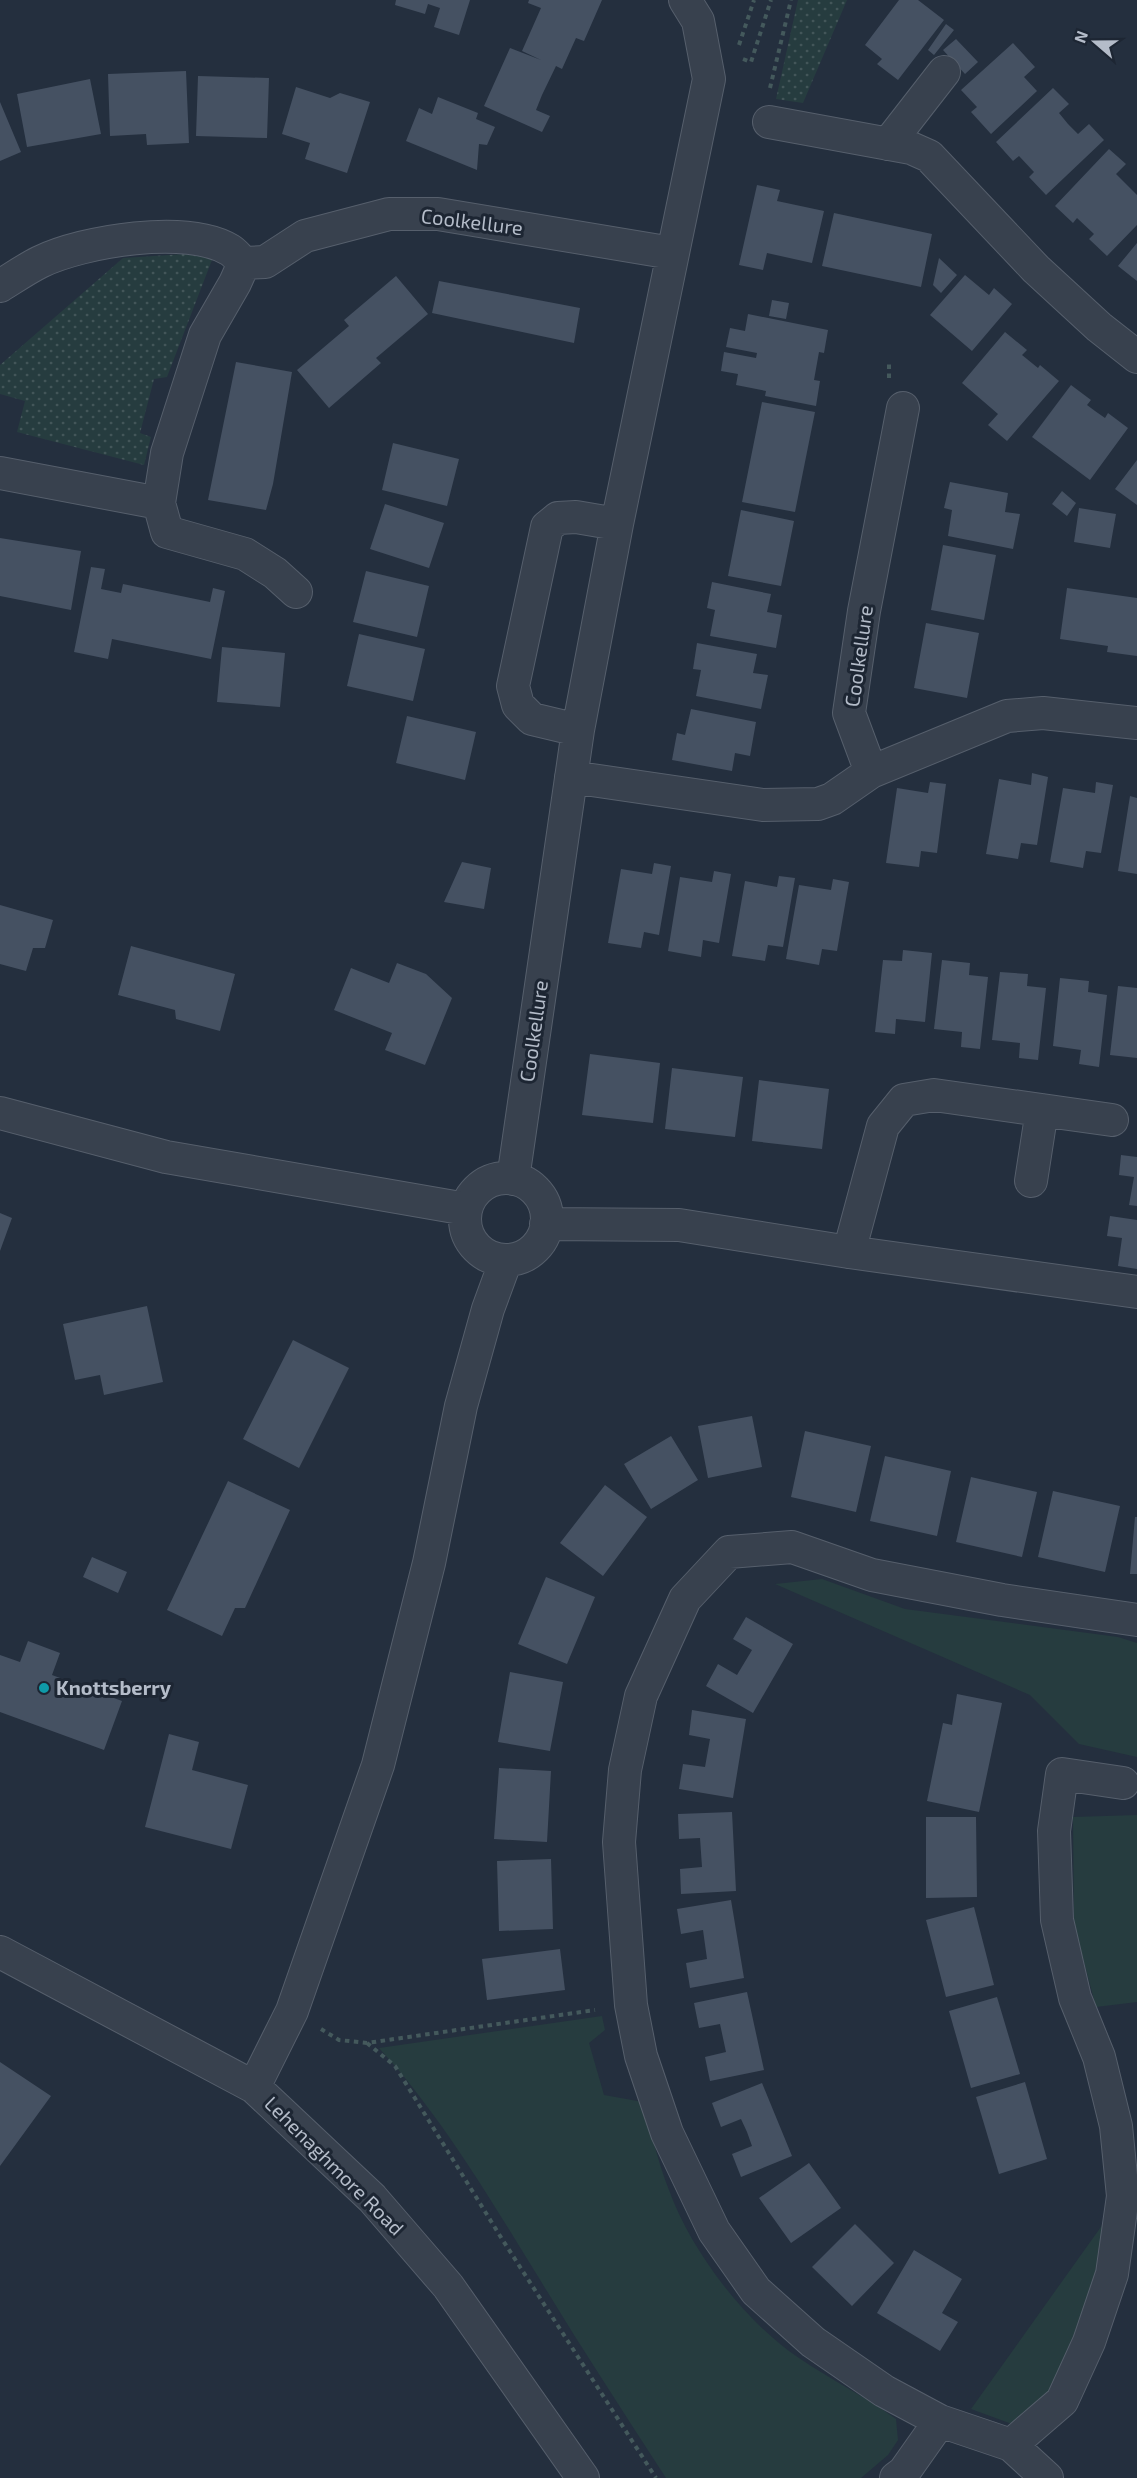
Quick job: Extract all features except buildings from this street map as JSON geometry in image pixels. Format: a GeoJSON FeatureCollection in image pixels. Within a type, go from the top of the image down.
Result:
{"type":"FeatureCollection","features":[{"type":"Feature","properties":{"kind":"street","name":"Coolkellure"},"geometry":{"type":"LineString","coordinates":[[513,1179],[578,730],[617,524],[709,79],[698,21],[685,0]]}},
{"type":"Feature","properties":{"kind":"street"},"geometry":{"type":"LineString","coordinates":[[888,144],[944,72]]}},
{"type":"Feature","properties":{"kind":"street"},"geometry":{"type":"LineString","coordinates":[[770,107],[888,144],[922,151],[1036,268],[1099,327],[1137,357]]}},
{"type":"Feature","properties":{"kind":"street","name":"Coolkellure"},"geometry":{"type":"LineString","coordinates":[[244,263],[265,262],[305,236],[389,214],[438,214],[672,253]]}},
{"type":"Feature","properties":{"kind":"street"},"geometry":{"type":"LineString","coordinates":[[0,286],[42,261],[98,243],[155,237],[205,240],[230,250],[244,263],[205,335],[167,453],[159,503],[167,532],[245,554],[275,573],[296,592]]}},
{"type":"Feature","properties":{"kind":"street","name":"Coolkellure"},"geometry":{"type":"LineString","coordinates":[[871,772],[849,713],[864,611],[903,408]]}},
{"type":"Feature","properties":{"kind":"street"},"geometry":{"type":"LineString","coordinates":[[0,473],[159,503]]}},
{"type":"Feature","properties":{"kind":"street"},"geometry":{"type":"LineString","coordinates":[[578,730],[532,719],[518,705],[513,686],[547,527],[558,518],[576,517],[617,524]]}},
{"type":"Feature","properties":{"kind":"street"},"geometry":{"type":"LineString","coordinates":[[571,777],[763,805],[818,804],[832,799],[871,772],[1007,716],[1043,713],[1137,723]]}},
{"type":"Feature","properties":{"kind":"street"},"geometry":{"type":"LineString","coordinates":[[849,1252],[884,1126],[904,1100],[934,1095],[1112,1120]]}},
{"type":"Feature","properties":{"kind":"street"},"geometry":{"type":"LineString","coordinates":[[1031,1181],[1042,1110]]}},
{"type":"Feature","properties":{"kind":"street"},"geometry":{"type":"LineString","coordinates":[[0,1113],[166,1157],[466,1209]]}},
{"type":"Feature","properties":{"kind":"street"},"geometry":{"type":"LineString","coordinates":[[513,1179],[530,1186],[542,1200],[546,1211],[546,1224],[537,1245],[517,1258],[506,1260],[482,1252],[474,1244],[468,1233],[466,1209],[471,1197],[489,1181],[513,1179]]}},
{"type":"Feature","properties":{"kind":"street"},"geometry":{"type":"LineString","coordinates":[[546,1224],[679,1225],[849,1252],[1137,1292]]}},
{"type":"Feature","properties":{"kind":"street"},"geometry":{"type":"LineString","coordinates":[[254,2086],[292,2012],[378,1765],[429,1563],[461,1406],[488,1309],[506,1260]]}},
{"type":"Feature","properties":{"kind":"street"},"geometry":{"type":"LineString","coordinates":[[1047,2478],[1011,2445],[940,2421],[884,2391],[813,2342],[756,2291],[714,2230],[667,2133],[641,2056],[631,2005],[618,1842],[625,1770],[641,1696],[685,1599],[729,1552],[792,1547],[872,1575],[1002,1600],[1137,1620]]}},
{"type":"Feature","properties":{"kind":"street"},"geometry":{"type":"LineString","coordinates":[[1011,2445],[1062,2401],[1089,2342],[1112,2274],[1123,2196],[1116,2126],[1099,2057],[1076,1998],[1057,1920],[1054,1830],[1062,1774],[1124,1783]]}},
{"type":"Feature","properties":{"kind":"street","name":"Lehenaghmore Road"},"geometry":{"type":"LineString","coordinates":[[0,1952],[254,2086],[372,2198],[448,2286],[583,2478]]}},
{"type":"Feature","properties":{"kind":"street"},"geometry":{"type":"LineString","coordinates":[[896,2478],[904,2472],[940,2421]]}},
{"type":"Feature","properties":{"kind":"path"},"geometry":{"type":"LineString","coordinates":[[739,46],[754,0]]}},
{"type":"Feature","properties":{"kind":"path"},"geometry":{"type":"LineString","coordinates":[[736,57],[751,62],[771,0]]}},
{"type":"Feature","properties":{"kind":"path"},"geometry":{"type":"LineString","coordinates":[[770,107],[791,0]]}},
{"type":"Feature","properties":{"kind":"path"},"geometry":{"type":"LineString","coordinates":[[292,2012],[339,2040],[367,2043],[631,2005]]}},
{"type":"Feature","properties":{"kind":"path"},"geometry":{"type":"LineString","coordinates":[[367,2043],[395,2066],[502,2239],[656,2478]]}},
{"type":"Feature","properties":{"kind":"green space"},"geometry":{"type":"Polygon","coordinates":[[[798,0],[847,0],[803,103],[776,99],[798,0]]]}},
{"type":"Feature","properties":{"kind":"green space"},"geometry":{"type":"Polygon","coordinates":[[[215,252],[167,377],[154,379],[140,433],[151,437],[144,465],[17,432],[25,401],[0,394],[0,365],[123,258],[215,252]]]}},
{"type":"Feature","properties":{"kind":"green space"},"geometry":{"type":"Polygon","coordinates":[[[822,1579],[905,1609],[1118,1637],[1137,1643],[1137,1757],[1079,1744],[1030,1695],[775,1584],[822,1579]]]}},
{"type":"Feature","properties":{"kind":"green space"},"geometry":{"type":"Polygon","coordinates":[[[1137,1815],[1137,2002],[1096,2007],[1074,1925],[1073,1817],[1137,1815]]]}},
{"type":"Feature","properties":{"kind":"green space"},"geometry":{"type":"Polygon","coordinates":[[[602,2016],[605,2030],[589,2043],[604,2095],[643,2102],[661,2169],[679,2213],[691,2237],[722,2283],[759,2325],[779,2343],[811,2366],[896,2419],[898,2440],[888,2455],[861,2478],[666,2478],[466,2161],[424,2103],[379,2048],[602,2016]]]}},
{"type":"Feature","properties":{"kind":"green space"},"geometry":{"type":"Polygon","coordinates":[[[1123,2196],[1127,2250],[1034,2432],[971,2409],[1123,2196]]]}},
{"type":"Feature","properties":{"kind":"place","name":"Knottsberry"},"geometry":{"type":"Point","coordinates":[44,1688]}}]}
